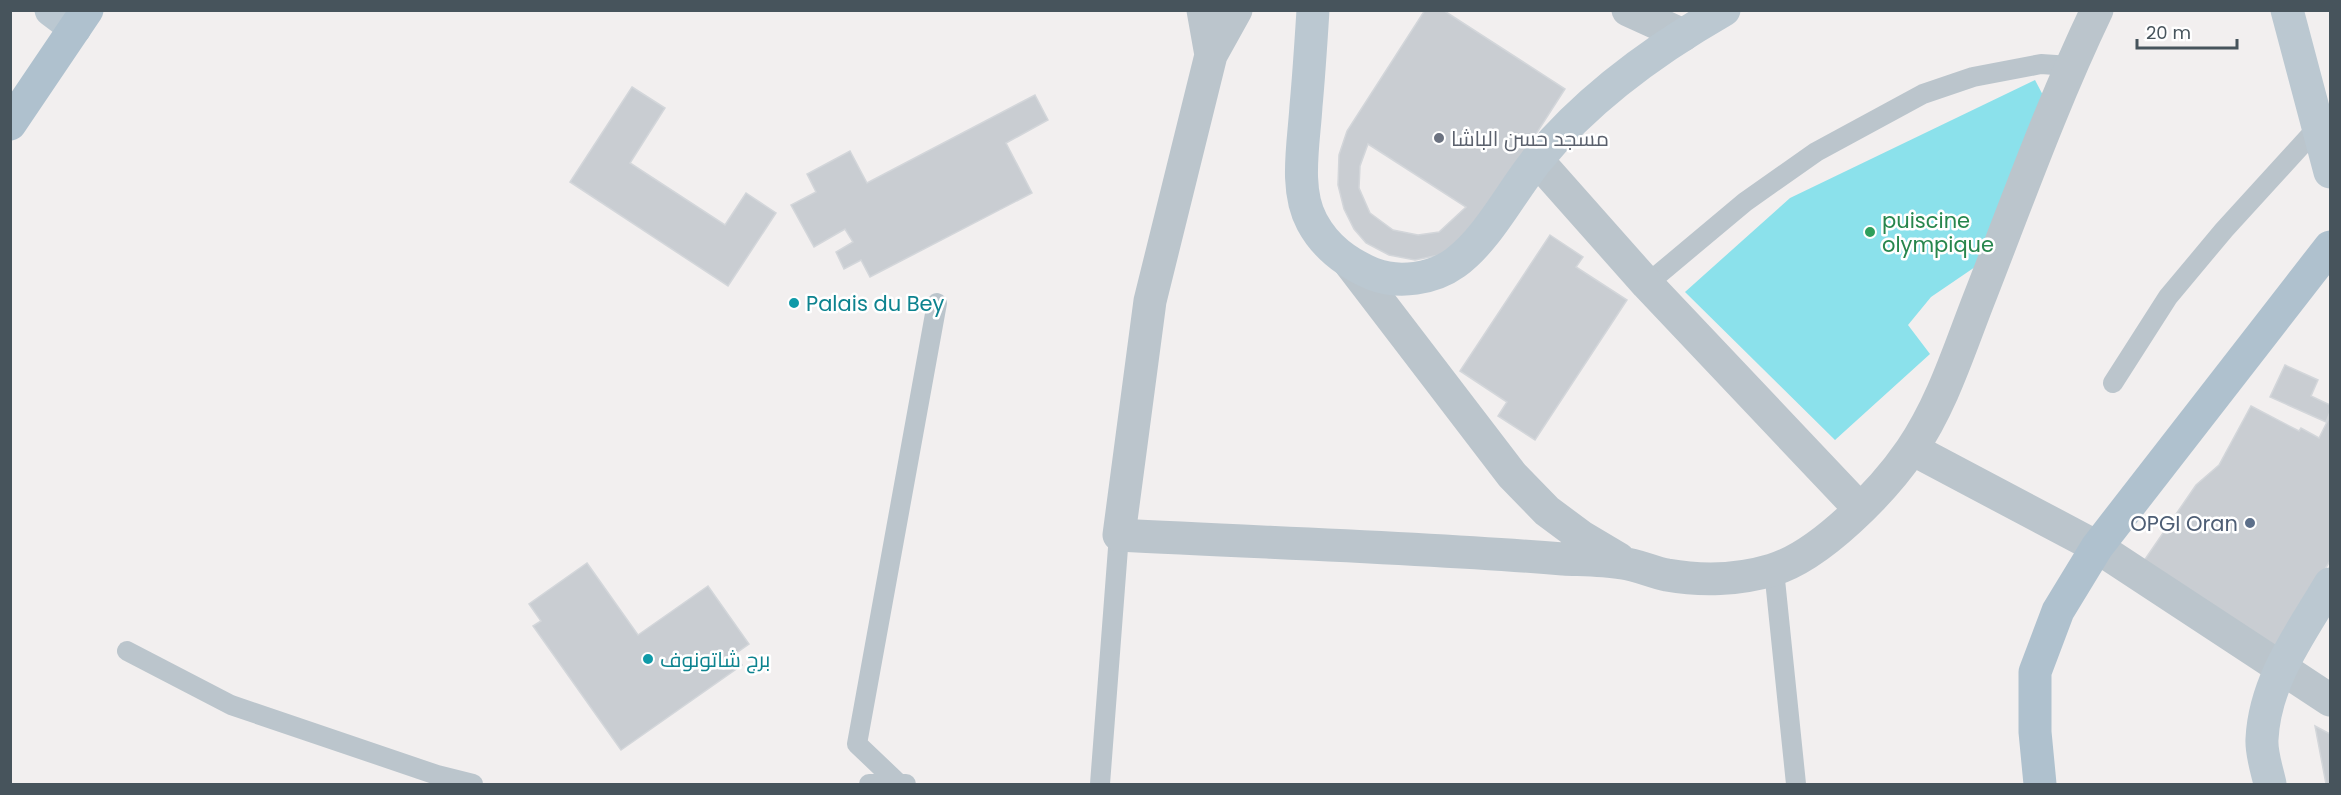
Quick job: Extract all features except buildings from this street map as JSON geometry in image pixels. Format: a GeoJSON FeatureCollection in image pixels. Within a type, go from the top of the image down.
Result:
{"type":"FeatureCollection","features":[{"type":"Feature","properties":{"kind":"main road"},"geometry":{"type":"LineString","coordinates":[[10,124],[71,16]]}},
{"type":"Feature","properties":{"kind":"main road"},"geometry":{"type":"LineString","coordinates":[[2040,784],[2035,732],[2035,672],[2058,611],[2097,546],[2331,247]]}},
{"type":"Feature","properties":{"kind":"street"},"geometry":{"type":"LineString","coordinates":[[1203,10],[1211,55]]}},
{"type":"Feature","properties":{"kind":"street"},"geometry":{"type":"LineString","coordinates":[[1236,10],[1211,55],[1150,302],[1119,535],[1625,563],[1666,575],[1703,579],[1742,577],[1774,570],[1807,555],[1860,509],[1893,474],[1912,449],[1929,420],[1952,368],[2070,66],[2097,10]]}},
{"type":"Feature","properties":{"kind":"street"},"geometry":{"type":"LineString","coordinates":[[1313,10],[1302,174],[1305,199],[1311,220],[1324,242],[1349,262],[1376,275],[1402,279],[1433,276],[1456,262],[1481,237],[1537,160],[1576,118],[1683,35],[1724,10]]}},
{"type":"Feature","properties":{"kind":"street"},"geometry":{"type":"LineString","coordinates":[[1628,10],[1683,35]]}},
{"type":"Feature","properties":{"kind":"street"},"geometry":{"type":"LineString","coordinates":[[2287,10],[2331,172]]}},
{"type":"Feature","properties":{"kind":"street"},"geometry":{"type":"LineString","coordinates":[[1537,160],[1647,284],[1860,509]]}},
{"type":"Feature","properties":{"kind":"street"},"geometry":{"type":"LineString","coordinates":[[1349,262],[1512,475],[1547,511],[1582,537],[1625,563]]}},
{"type":"Feature","properties":{"kind":"street"},"geometry":{"type":"LineString","coordinates":[[1912,449],[2097,546],[2331,700]]}},
{"type":"Feature","properties":{"kind":"street"},"geometry":{"type":"LineString","coordinates":[[2270,784],[2262,741],[2268,702],[2280,666],[2331,584]]}},
{"type":"Feature","properties":{"kind":"lane"},"geometry":{"type":"LineString","coordinates":[[1647,284],[1745,202],[1808,158],[1923,94],[1973,77],[2042,64],[2070,66]]}},
{"type":"Feature","properties":{"kind":"lane"},"geometry":{"type":"LineString","coordinates":[[2113,383],[2168,297],[2224,230],[2318,127]]}},
{"type":"Feature","properties":{"kind":"lane"},"geometry":{"type":"LineString","coordinates":[[904,784],[857,744],[937,303]]}},
{"type":"Feature","properties":{"kind":"lane"},"geometry":{"type":"LineString","coordinates":[[1100,784],[1119,535]]}},
{"type":"Feature","properties":{"kind":"lane"},"geometry":{"type":"LineString","coordinates":[[1774,570],[1796,784]]}},
{"type":"Feature","properties":{"kind":"lane"},"geometry":{"type":"LineString","coordinates":[[127,651],[231,705],[437,775],[473,784]]}},
{"type":"Feature","properties":{"kind":"lane"},"geometry":{"type":"LineString","coordinates":[[869,784],[904,784]]}},
{"type":"Feature","properties":{"kind":"water","name":"puiscine olympique"},"geometry":{"type":"Polygon","coordinates":[[[2035,80],[2046,101],[1975,267],[1931,297],[1908,325],[1930,354],[1835,440],[1685,292],[1790,198],[2035,80]]]}},
{"type":"Feature","properties":{"kind":"place","name":"مسجد حسن الباشا"},"geometry":{"type":"Point","coordinates":[1439,138]}},
{"type":"Feature","properties":{"kind":"place","name":"puiscine olympique"},"geometry":{"type":"Point","coordinates":[1870,232]}},
{"type":"Feature","properties":{"kind":"place","name":"Palais du Bey"},"geometry":{"type":"Point","coordinates":[794,303]}},
{"type":"Feature","properties":{"kind":"place","name":"OPGI Oran"},"geometry":{"type":"Point","coordinates":[2250,523]}},
{"type":"Feature","properties":{"kind":"place","name":"برج شاتونوف"},"geometry":{"type":"Point","coordinates":[648,659]}}]}
